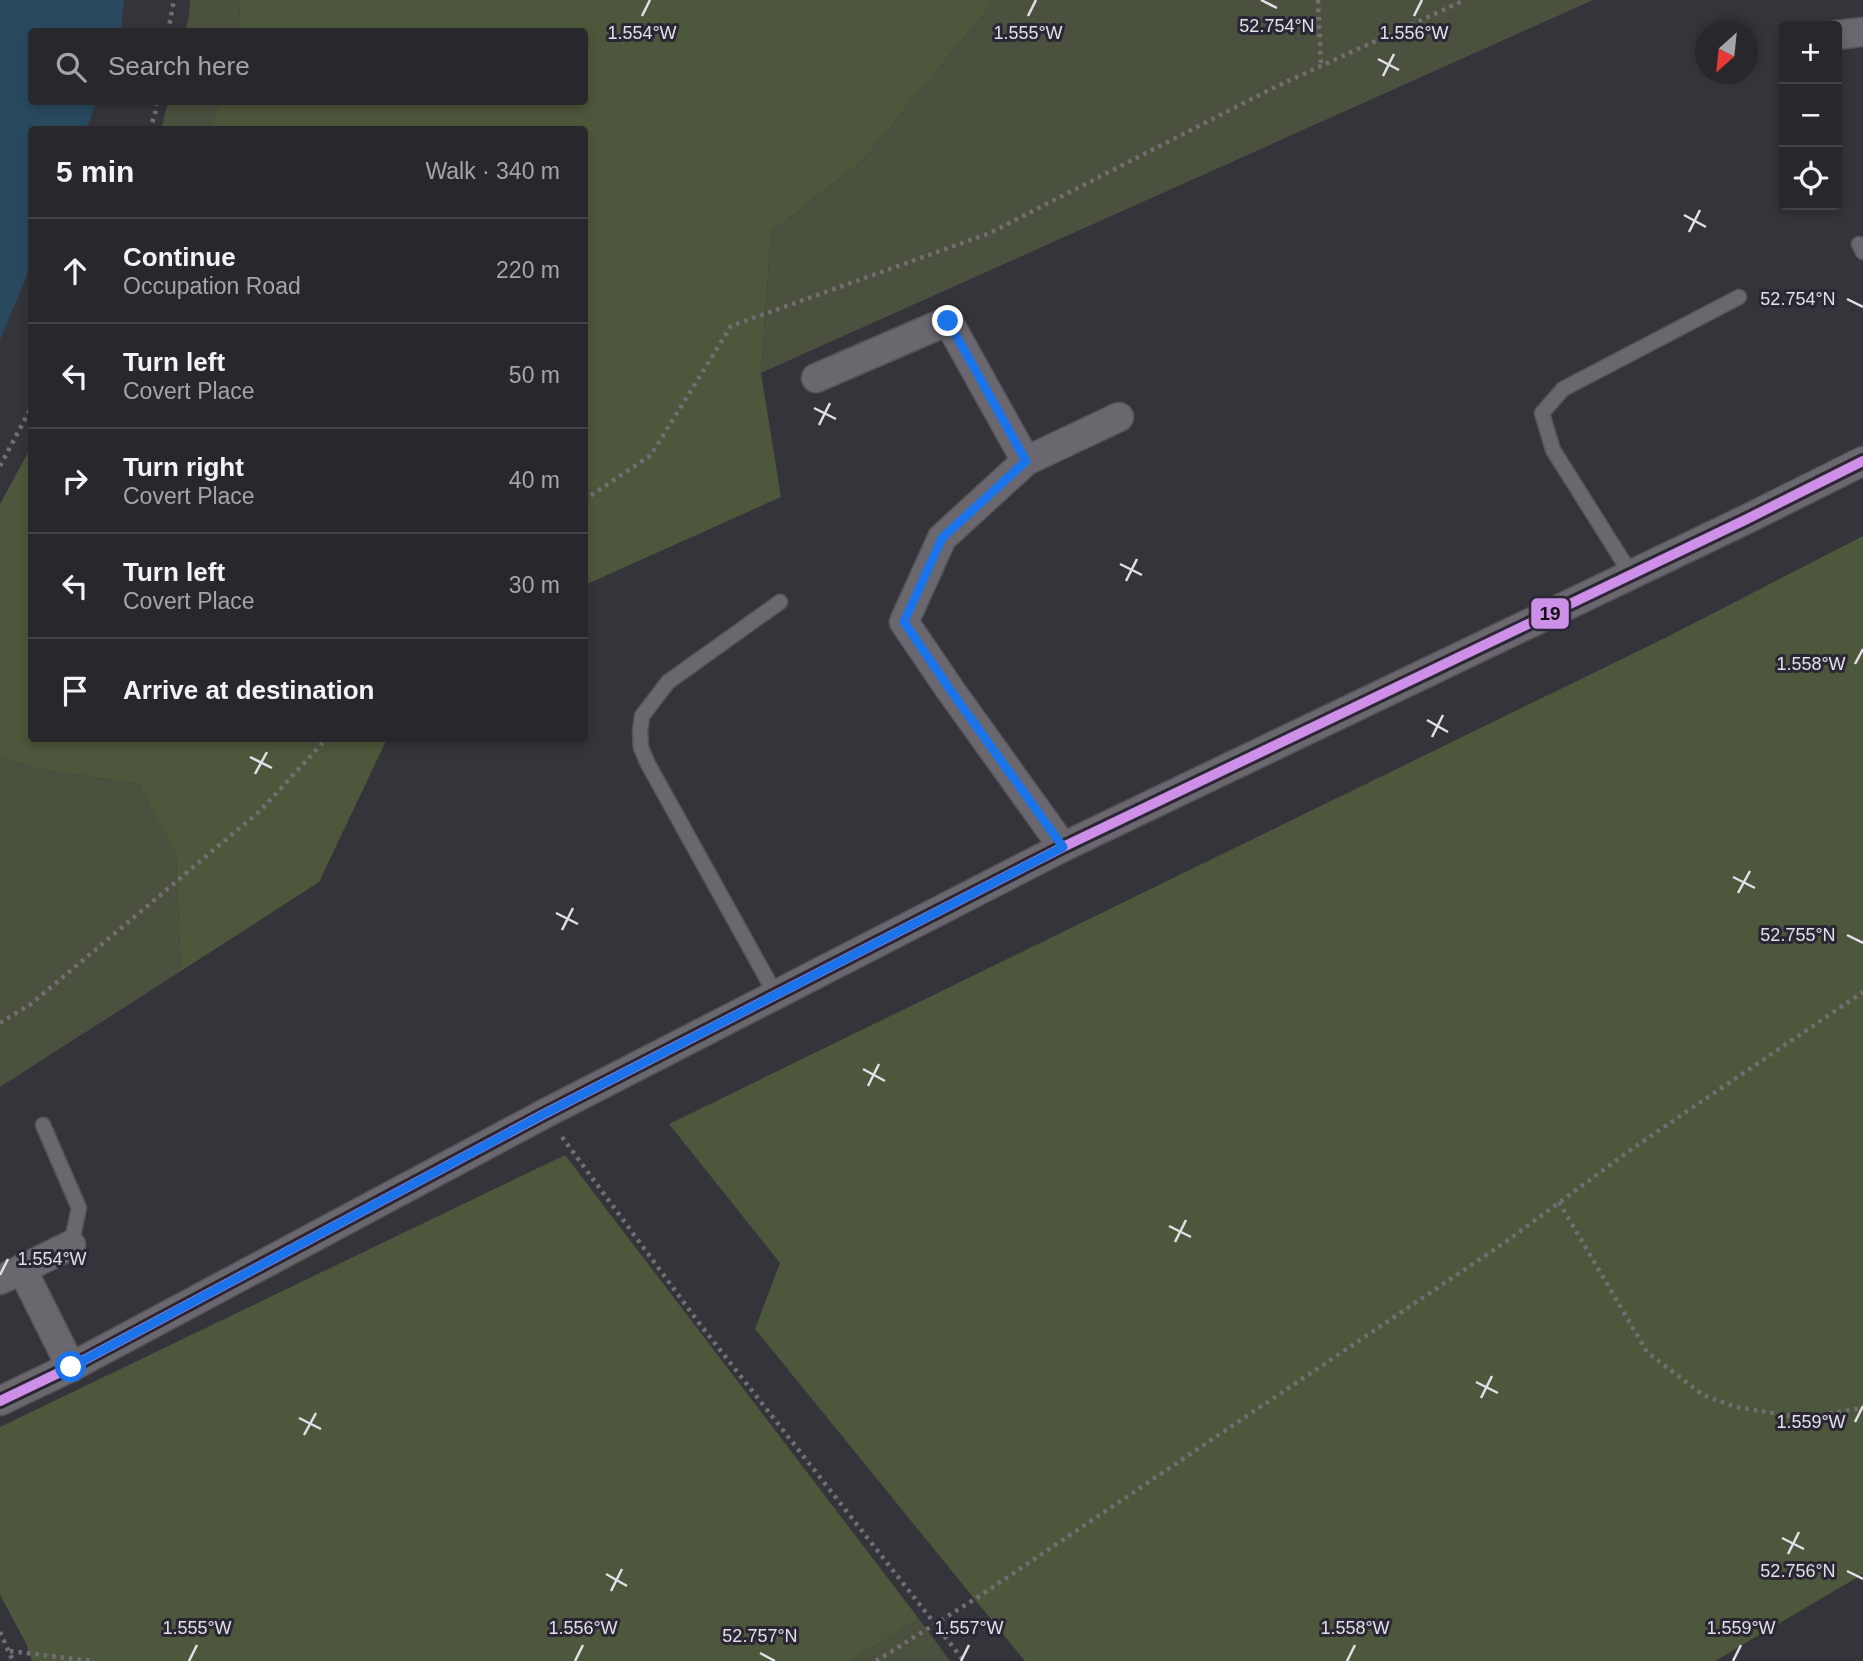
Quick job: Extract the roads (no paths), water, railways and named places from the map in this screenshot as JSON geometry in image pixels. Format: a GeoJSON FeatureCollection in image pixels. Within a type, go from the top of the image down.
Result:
{"type":"FeatureCollection","features":[{"type":"Feature","properties":{"kind":"street"},"geometry":{"type":"LineString","coordinates":[[1842,35],[1863,32]]}},
{"type":"Feature","properties":{"kind":"street"},"geometry":{"type":"LineString","coordinates":[[816,378],[948,321],[1026,461]]}},
{"type":"Feature","properties":{"kind":"street"},"geometry":{"type":"LineString","coordinates":[[1063,847],[904,622],[942,538],[1026,461],[1119,417]]}},
{"type":"Feature","properties":{"kind":"street"},"geometry":{"type":"LineString","coordinates":[[0,1401],[71,1367],[544,1114],[1063,847],[1863,461]]}},
{"type":"Feature","properties":{"kind":"street"},"geometry":{"type":"LineString","coordinates":[[71,1245],[11,1275],[71,1367]]}},
{"type":"Feature","properties":{"kind":"lane"},"geometry":{"type":"LineString","coordinates":[[1631,574],[1553,450],[1542,413],[1563,389],[1739,297]]}},
{"type":"Feature","properties":{"kind":"lane"},"geometry":{"type":"LineString","coordinates":[[776,995],[649,764],[641,748],[640,732],[642,716],[668,682],[780,602]]}},
{"type":"Feature","properties":{"kind":"lane"},"geometry":{"type":"LineString","coordinates":[[43,1125],[79,1208],[71,1245]]}},
{"type":"Feature","properties":{"kind":"water"},"geometry":{"type":"Polygon","coordinates":[[[0,0],[124,0],[121,28],[28,28],[28,105],[96,105],[87,126],[28,126],[28,272],[0,340],[0,0]]]}}]}
